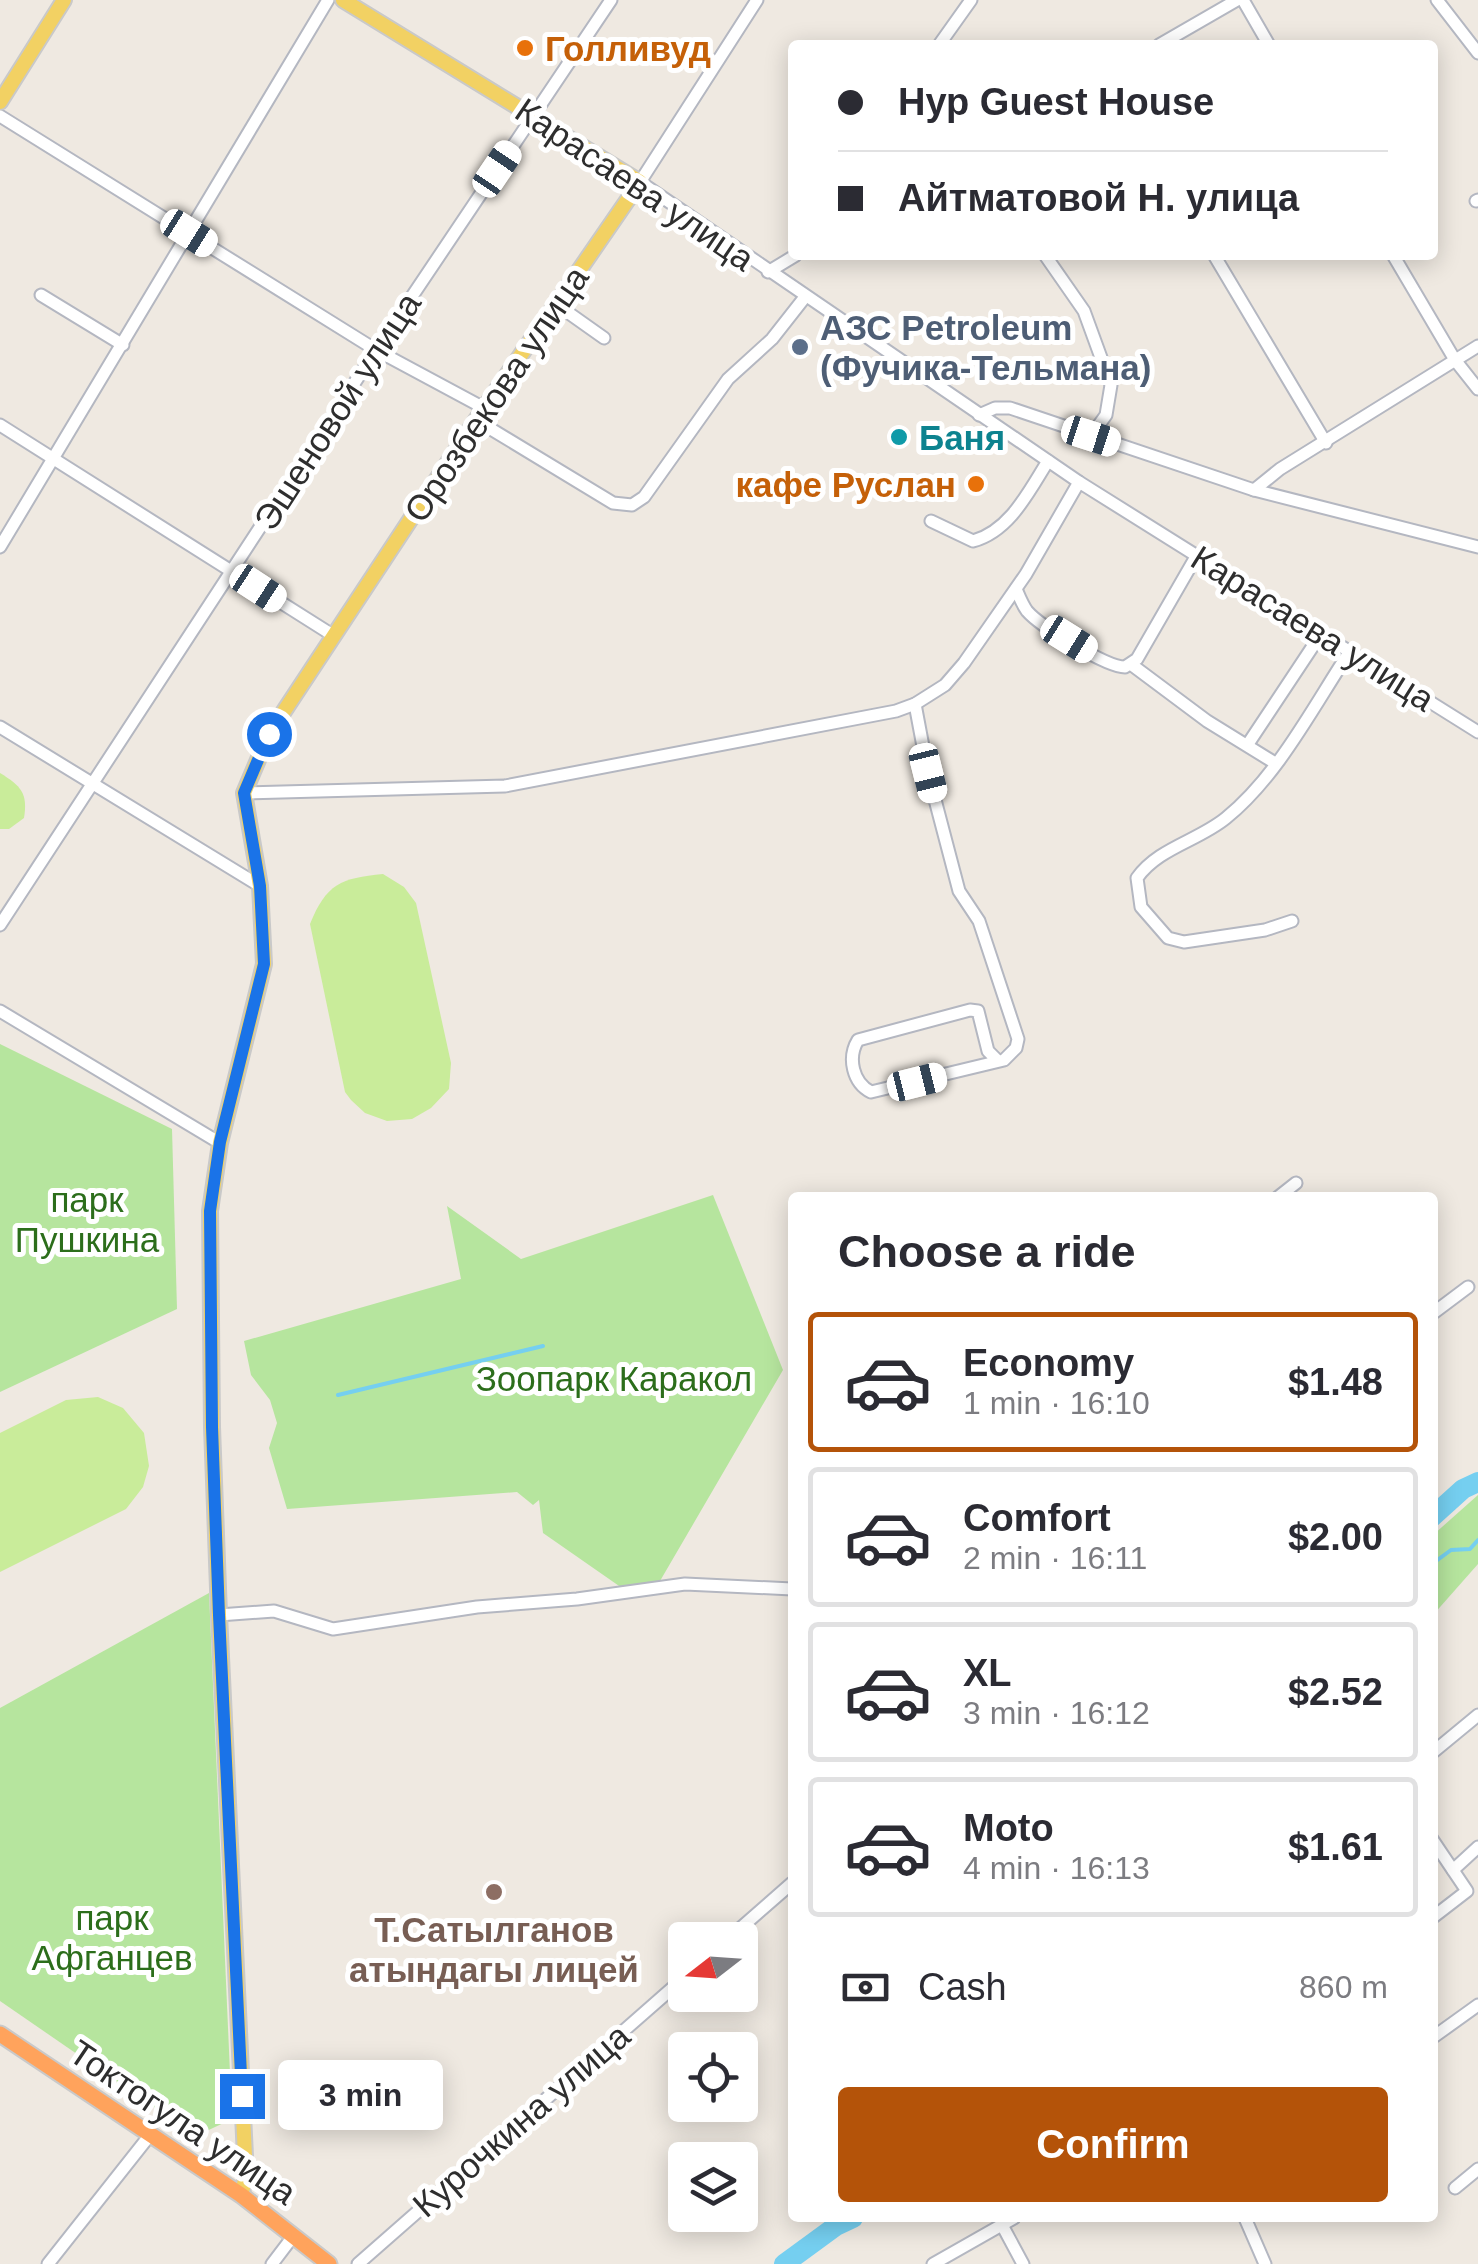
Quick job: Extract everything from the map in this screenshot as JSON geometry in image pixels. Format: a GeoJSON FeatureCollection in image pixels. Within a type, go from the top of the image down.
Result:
{"type":"FeatureCollection","features":[{"type":"Feature","properties":{"kind":"highway","name":"Токтогула улица"},"geometry":{"type":"LineString","coordinates":[[0,2034],[241,2195],[329,2264]]}},
{"type":"Feature","properties":{"kind":"main road"},"geometry":{"type":"LineString","coordinates":[[0,102],[64,0]]}},
{"type":"Feature","properties":{"kind":"main road","name":"Карасаева улица"},"geometry":{"type":"LineString","coordinates":[[343,0],[640,182]]}},
{"type":"Feature","properties":{"kind":"main road","name":"Орозбекова улица"},"geometry":{"type":"LineString","coordinates":[[244,793],[269,734],[480,414],[640,182]]}},
{"type":"Feature","properties":{"kind":"main road"},"geometry":{"type":"LineString","coordinates":[[241,2195],[246,2177],[219,1615],[210,1211],[220,1142],[264,964],[260,886],[244,793]]}},
{"type":"Feature","properties":{"kind":"street"},"geometry":{"type":"LineString","coordinates":[[0,547],[328,0]]}},
{"type":"Feature","properties":{"kind":"street","name":"Эшеновой улица"},"geometry":{"type":"LineString","coordinates":[[0,926],[376,350],[611,0]]}},
{"type":"Feature","properties":{"kind":"street","name":"Орозбекова улица"},"geometry":{"type":"LineString","coordinates":[[640,182],[758,0]]}},
{"type":"Feature","properties":{"kind":"street"},"geometry":{"type":"LineString","coordinates":[[943,40],[971,0]]}},
{"type":"Feature","properties":{"kind":"street"},"geometry":{"type":"LineString","coordinates":[[1204,0],[1219,10]]}},
{"type":"Feature","properties":{"kind":"street"},"geometry":{"type":"LineString","coordinates":[[1168,40],[1240,0],[1266,40]]}},
{"type":"Feature","properties":{"kind":"street"},"geometry":{"type":"LineString","coordinates":[[1437,0],[1478,53]]}},
{"type":"Feature","properties":{"kind":"street"},"geometry":{"type":"LineString","coordinates":[[0,116],[480,414],[613,503],[632,505],[644,496],[728,379],[772,339],[804,297]]}},
{"type":"Feature","properties":{"kind":"street","name":"Карасаева улица"},"geometry":{"type":"LineString","coordinates":[[640,182],[1079,482],[1478,732]]}},
{"type":"Feature","properties":{"kind":"street"},"geometry":{"type":"LineString","coordinates":[[768,272],[788,260]]}},
{"type":"Feature","properties":{"kind":"street"},"geometry":{"type":"LineString","coordinates":[[1048,260],[1084,311],[1111,385],[1106,415],[1091,436]]}},
{"type":"Feature","properties":{"kind":"street"},"geometry":{"type":"LineString","coordinates":[[1217,260],[1326,443]]}},
{"type":"Feature","properties":{"kind":"street"},"geometry":{"type":"LineString","coordinates":[[1396,260],[1455,360],[1478,389]]}},
{"type":"Feature","properties":{"kind":"street"},"geometry":{"type":"LineString","coordinates":[[41,295],[123,345]]}},
{"type":"Feature","properties":{"kind":"street"},"geometry":{"type":"LineString","coordinates":[[556,304],[604,338]]}},
{"type":"Feature","properties":{"kind":"street"},"geometry":{"type":"LineString","coordinates":[[1254,490],[1280,469],[1478,346]]}},
{"type":"Feature","properties":{"kind":"street"},"geometry":{"type":"LineString","coordinates":[[979,415],[995,408],[1010,408],[1254,490],[1478,547]]}},
{"type":"Feature","properties":{"kind":"street"},"geometry":{"type":"LineString","coordinates":[[0,425],[334,636]]}},
{"type":"Feature","properties":{"kind":"street"},"geometry":{"type":"LineString","coordinates":[[931,521],[973,541],[985,538],[1018,509],[1048,461]]}},
{"type":"Feature","properties":{"kind":"street"},"geometry":{"type":"LineString","coordinates":[[244,793],[505,786],[896,711],[915,704],[945,684],[964,663],[1016,589],[1079,482]]}},
{"type":"Feature","properties":{"kind":"street"},"geometry":{"type":"LineString","coordinates":[[1132,665],[1197,555]]}},
{"type":"Feature","properties":{"kind":"street"},"geometry":{"type":"LineString","coordinates":[[1016,589],[1028,612],[1040,622],[1110,664],[1132,665],[1207,722],[1276,763]]}},
{"type":"Feature","properties":{"kind":"street"},"geometry":{"type":"LineString","coordinates":[[1248,744],[1322,634]]}},
{"type":"Feature","properties":{"kind":"street"},"geometry":{"type":"LineString","coordinates":[[1292,921],[1265,930],[1184,942],[1168,938],[1151,922],[1138,897],[1137,878],[1160,856],[1224,820],[1245,800],[1276,763],[1350,651]]}},
{"type":"Feature","properties":{"kind":"street"},"geometry":{"type":"LineString","coordinates":[[915,704],[932,792],[959,891],[979,922],[1018,1039],[1011,1056],[998,1060],[871,1092],[859,1083],[852,1056],[858,1040],[976,1010],[988,1051],[998,1060]]}},
{"type":"Feature","properties":{"kind":"street"},"geometry":{"type":"LineString","coordinates":[[0,727],[260,886]]}},
{"type":"Feature","properties":{"kind":"street"},"geometry":{"type":"LineString","coordinates":[[0,1011],[220,1142]]}},
{"type":"Feature","properties":{"kind":"street"},"geometry":{"type":"LineString","coordinates":[[1285,1192],[1296,1183]]}},
{"type":"Feature","properties":{"kind":"street"},"geometry":{"type":"LineString","coordinates":[[1438,1310],[1468,1287]]}},
{"type":"Feature","properties":{"kind":"street"},"geometry":{"type":"LineString","coordinates":[[219,1615],[274,1611],[333,1628],[684,1584],[788,1588]]}},
{"type":"Feature","properties":{"kind":"street"},"geometry":{"type":"LineString","coordinates":[[1438,1748],[1478,1715]]}},
{"type":"Feature","properties":{"kind":"street"},"geometry":{"type":"LineString","coordinates":[[1453,1870],[1478,1847]]}},
{"type":"Feature","properties":{"kind":"street"},"geometry":{"type":"LineString","coordinates":[[1438,1848],[1478,1900]]}},
{"type":"Feature","properties":{"kind":"street"},"geometry":{"type":"LineString","coordinates":[[748,1922],[788,1887]]}},
{"type":"Feature","properties":{"kind":"street"},"geometry":{"type":"LineString","coordinates":[[1438,1914],[1468,1891]]}},
{"type":"Feature","properties":{"kind":"street","name":"Курочкина улица"},"geometry":{"type":"LineString","coordinates":[[358,2264],[668,1992]]}},
{"type":"Feature","properties":{"kind":"street"},"geometry":{"type":"LineString","coordinates":[[1438,2034],[1478,2004]]}},
{"type":"Feature","properties":{"kind":"street"},"geometry":{"type":"LineString","coordinates":[[48,2264],[150,2135]]}},
{"type":"Feature","properties":{"kind":"street"},"geometry":{"type":"LineString","coordinates":[[1455,2188],[1478,2169]]}},
{"type":"Feature","properties":{"kind":"street"},"geometry":{"type":"LineString","coordinates":[[933,2264],[1006,2222]]}},
{"type":"Feature","properties":{"kind":"street"},"geometry":{"type":"LineString","coordinates":[[1008,2222],[1024,2264]]}},
{"type":"Feature","properties":{"kind":"street"},"geometry":{"type":"LineString","coordinates":[[1248,2222],[1265,2264]]}},
{"type":"Feature","properties":{"kind":"street"},"geometry":{"type":"LineString","coordinates":[[272,2264],[294,2235]]}},
{"type":"Feature","properties":{"kind":"green space"},"geometry":{"type":"Polygon","coordinates":[[[0,773],[18,786],[25,802],[24,818],[9,829],[0,829],[0,773]]]}},
{"type":"Feature","properties":{"kind":"green space"},"geometry":{"type":"Polygon","coordinates":[[[383,874],[404,887],[416,903],[451,1063],[449,1089],[431,1108],[412,1119],[387,1121],[365,1113],[345,1092],[310,924],[322,900],[337,886],[383,874]]]}},
{"type":"Feature","properties":{"kind":"green space","name":"парк Пушкина"},"geometry":{"type":"Polygon","coordinates":[[[0,1044],[172,1129],[177,1309],[0,1392],[0,1044]]]}},
{"type":"Feature","properties":{"kind":"green space","name":"Зоопарк Каракол"},"geometry":{"type":"Polygon","coordinates":[[[713,1195],[783,1370],[660,1581],[622,1588],[543,1533],[539,1500],[533,1505],[517,1492],[287,1509],[269,1448],[277,1423],[270,1400],[251,1375],[244,1341],[461,1279],[447,1206],[521,1259],[713,1195]]]}},
{"type":"Feature","properties":{"kind":"green space"},"geometry":{"type":"Polygon","coordinates":[[[98,1397],[123,1408],[144,1433],[149,1466],[143,1487],[126,1509],[0,1572],[0,1433],[66,1400],[98,1397]]]}},
{"type":"Feature","properties":{"kind":"green space"},"geometry":{"type":"Polygon","coordinates":[[[1478,1495],[1478,1564],[1438,1609],[1438,1531],[1478,1495]]]}},
{"type":"Feature","properties":{"kind":"green space","name":"парк Афганцев"},"geometry":{"type":"Polygon","coordinates":[[[209,1593],[232,2119],[196,2136],[0,2001],[0,1708],[209,1593]]]}},
{"type":"Feature","properties":{"kind":"waterway"},"geometry":{"type":"LineString","coordinates":[[338,1395],[543,1346]]}},
{"type":"Feature","properties":{"kind":"waterway"},"geometry":{"type":"LineString","coordinates":[[1438,1512],[1463,1489],[1478,1482]]}},
{"type":"Feature","properties":{"kind":"waterway"},"geometry":{"type":"LineString","coordinates":[[1438,1560],[1451,1550],[1470,1549],[1478,1540]]}},
{"type":"Feature","properties":{"kind":"waterway"},"geometry":{"type":"LineString","coordinates":[[784,2264],[844,2222]]}},
{"type":"Feature","properties":{"kind":"place","name":"Голливуд"},"geometry":{"type":"Point","coordinates":[525,48]}},
{"type":"Feature","properties":{"kind":"place","name":"АЗС Petroleum (Фучика-Тельмана)"},"geometry":{"type":"Point","coordinates":[800,347]}},
{"type":"Feature","properties":{"kind":"place","name":"Баня"},"geometry":{"type":"Point","coordinates":[899,437]}},
{"type":"Feature","properties":{"kind":"place","name":"кафе Руслан"},"geometry":{"type":"Point","coordinates":[976,484]}},
{"type":"Feature","properties":{"kind":"place","name":"Т.Сатылганов атындагы лицей"},"geometry":{"type":"Point","coordinates":[494,1892]}},
{"type":"Feature","properties":{"kind":"route"},"geometry":{"type":"LineString","coordinates":[[242,2096],[212,1427],[210,1211],[220,1142],[264,964],[260,886],[244,793],[269,734]]}}]}
